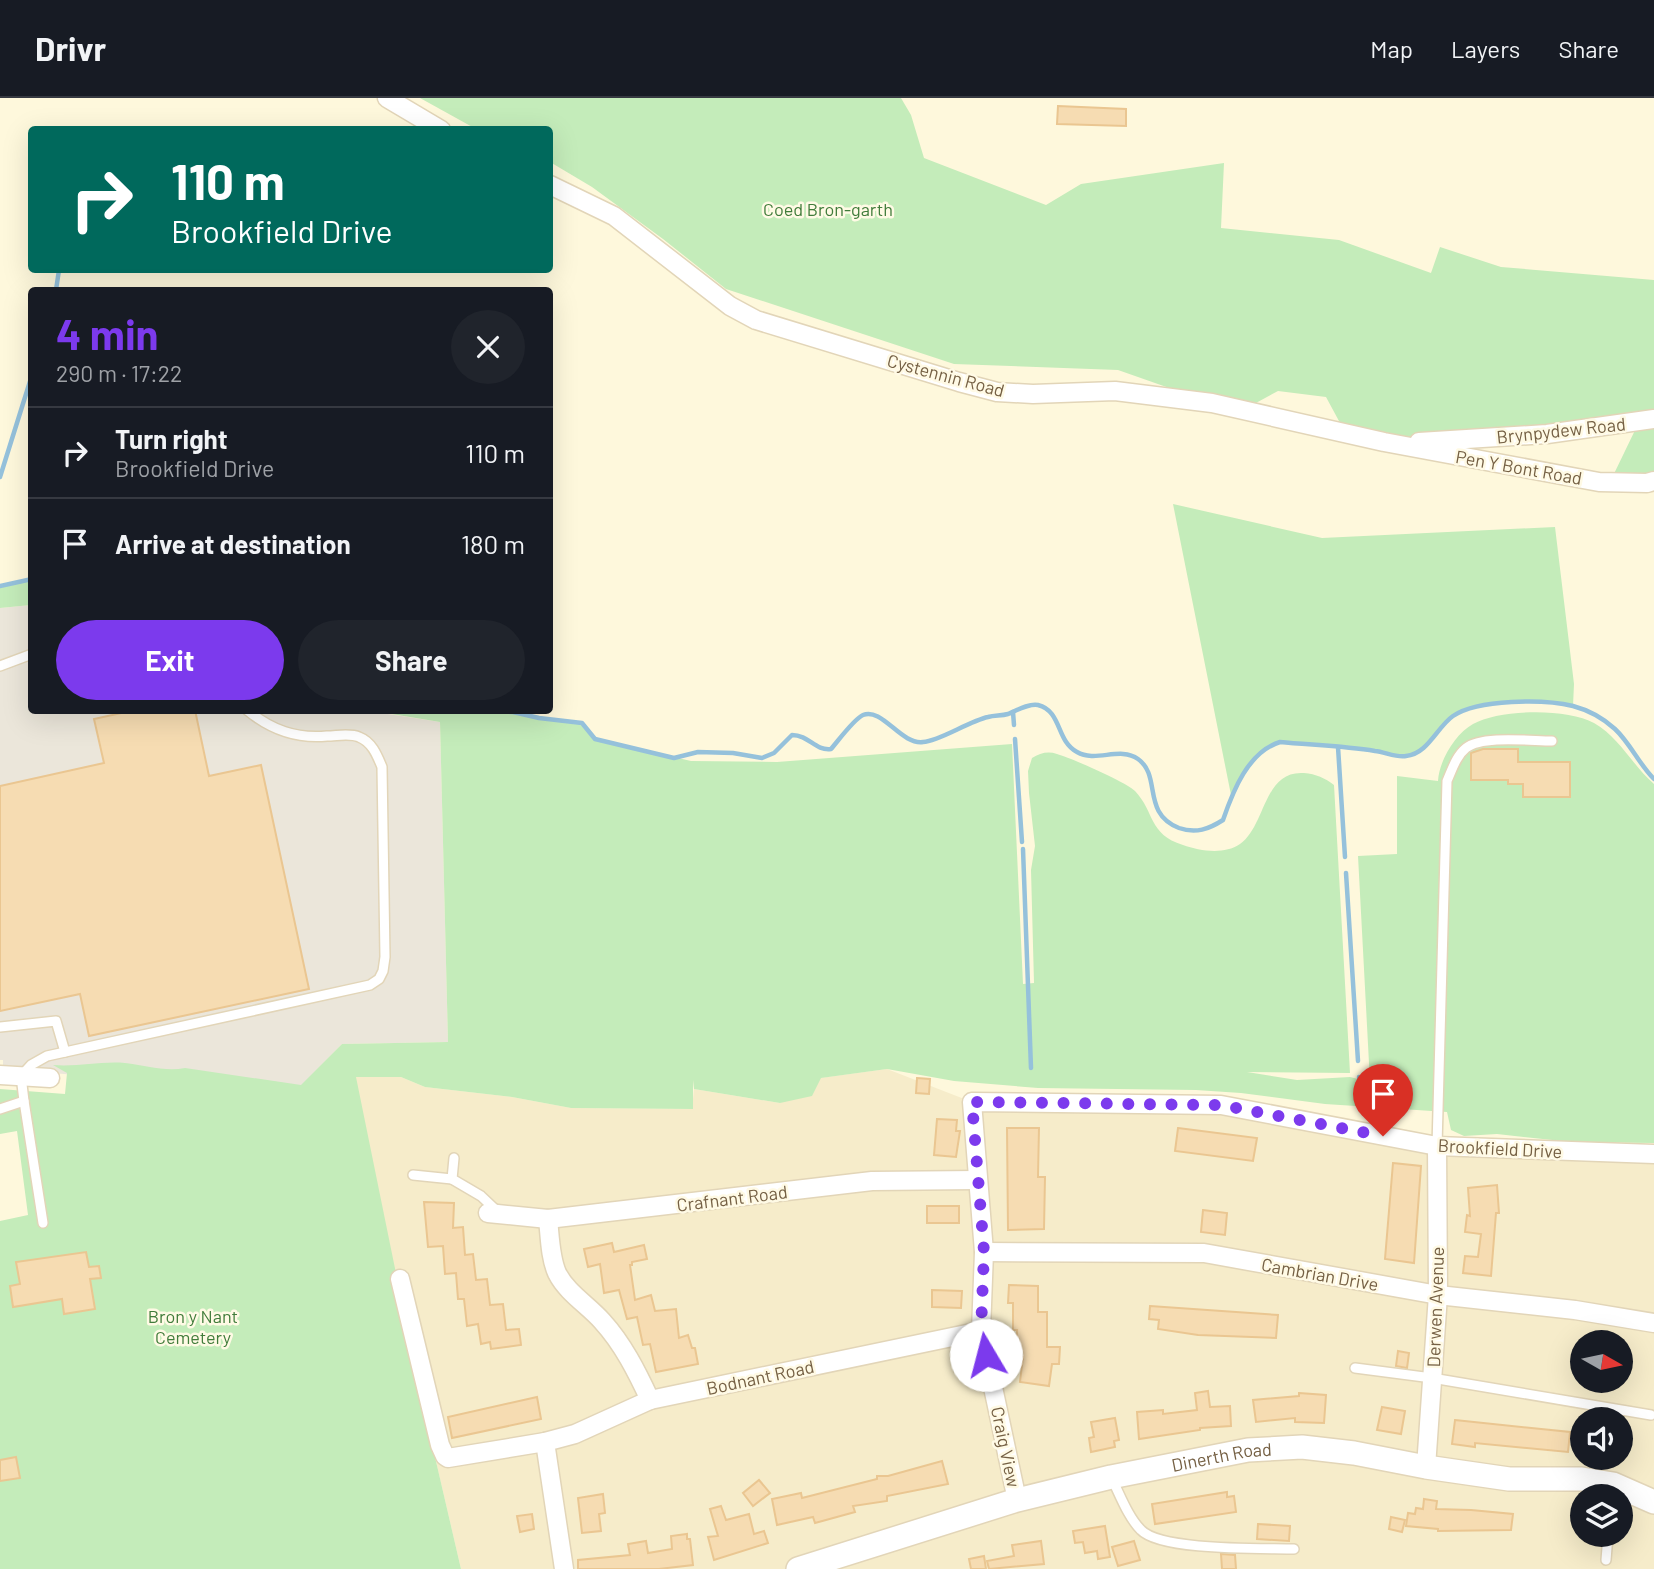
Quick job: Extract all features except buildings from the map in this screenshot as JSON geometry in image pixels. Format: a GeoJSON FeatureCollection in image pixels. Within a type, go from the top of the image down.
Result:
{"type":"FeatureCollection","features":[{"type":"Feature","properties":{"kind":"street"},"geometry":{"type":"LineString","coordinates":[[387,98],[434,126]]}},
{"type":"Feature","properties":{"kind":"street","name":"Cystennin Road"},"geometry":{"type":"LineString","coordinates":[[553,186],[614,216],[721,299],[756,320],[959,383],[997,392],[1033,394],[1115,391],[1212,403],[1384,442]]}},
{"type":"Feature","properties":{"kind":"street","name":"Brynpydew Road"},"geometry":{"type":"LineString","coordinates":[[1384,442],[1453,441],[1547,434],[1654,419]]}},
{"type":"Feature","properties":{"kind":"street","name":"Pen Y Bont Road"},"geometry":{"type":"LineString","coordinates":[[1384,442],[1599,482],[1654,481]]}},
{"type":"Feature","properties":{"kind":"street"},"geometry":{"type":"LineString","coordinates":[[0,1075],[50,1078]]}},
{"type":"Feature","properties":{"kind":"street","name":"Brookfield Drive"},"geometry":{"type":"LineString","coordinates":[[972,1102],[1221,1105],[1437,1146],[1654,1154]]}},
{"type":"Feature","properties":{"kind":"street","name":"Craig View"},"geometry":{"type":"LineString","coordinates":[[972,1102],[984,1252],[981,1331],[1017,1500]]}},
{"type":"Feature","properties":{"kind":"street","name":"Derwen Avenue"},"geometry":{"type":"LineString","coordinates":[[1426,1467],[1438,1295],[1437,1146]]}},
{"type":"Feature","properties":{"kind":"street","name":"Crafnant Road"},"geometry":{"type":"LineString","coordinates":[[493,1214],[548,1219],[872,1181],[977,1180]]}},
{"type":"Feature","properties":{"kind":"street"},"geometry":{"type":"LineString","coordinates":[[548,1219],[557,1273],[618,1340],[650,1400]]}},
{"type":"Feature","properties":{"kind":"street","name":"Cambrian Drive"},"geometry":{"type":"LineString","coordinates":[[984,1252],[1204,1253],[1438,1295],[1575,1310],[1654,1323]]}},
{"type":"Feature","properties":{"kind":"street","name":"Bodnant Road"},"geometry":{"type":"LineString","coordinates":[[400,1279],[440,1445],[448,1458],[545,1442],[575,1434],[650,1400],[981,1331]]}},
{"type":"Feature","properties":{"kind":"street"},"geometry":{"type":"LineString","coordinates":[[545,1442],[564,1569]]}},
{"type":"Feature","properties":{"kind":"street","name":"Dinerth Road"},"geometry":{"type":"LineString","coordinates":[[798,1569],[1017,1500],[1111,1477],[1248,1450],[1302,1447],[1509,1479],[1582,1479],[1596,1484]]}},
{"type":"Feature","properties":{"kind":"street","name":"Dinerth Road"},"geometry":{"type":"LineString","coordinates":[[1633,1496],[1654,1502]]}},
{"type":"Feature","properties":{"kind":"lane"},"geometry":{"type":"LineString","coordinates":[[0,666],[28,656]]}},
{"type":"Feature","properties":{"kind":"lane"},"geometry":{"type":"LineString","coordinates":[[43,1223],[22,1076],[31,1065],[47,1056],[322,997],[370,985],[379,979],[385,957],[382,766],[377,755],[369,744],[358,736],[308,738],[280,732],[252,714]]}},
{"type":"Feature","properties":{"kind":"lane"},"geometry":{"type":"LineString","coordinates":[[1437,1146],[1447,781],[1455,762],[1466,748],[1479,741],[1552,741]]}},
{"type":"Feature","properties":{"kind":"lane"},"geometry":{"type":"LineString","coordinates":[[0,1027],[57,1021],[65,1052]]}},
{"type":"Feature","properties":{"kind":"lane"},"geometry":{"type":"LineString","coordinates":[[0,1109],[24,1101]]}},
{"type":"Feature","properties":{"kind":"lane"},"geometry":{"type":"LineString","coordinates":[[452,1179],[454,1158]]}},
{"type":"Feature","properties":{"kind":"lane"},"geometry":{"type":"LineString","coordinates":[[413,1175],[452,1179],[481,1196],[493,1214]]}},
{"type":"Feature","properties":{"kind":"lane"},"geometry":{"type":"LineString","coordinates":[[1355,1368],[1432,1378],[1651,1415]]}},
{"type":"Feature","properties":{"kind":"lane"},"geometry":{"type":"LineString","coordinates":[[1111,1477],[1134,1521],[1142,1532],[1155,1538],[1181,1544],[1293,1549]]}},
{"type":"Feature","properties":{"kind":"lane"},"geometry":{"type":"LineString","coordinates":[[1606,1560],[1607,1547]]}},
{"type":"Feature","properties":{"kind":"shaded area"},"geometry":{"type":"Polygon","coordinates":[[[28,605],[28,714],[387,714],[440,722],[448,1042],[342,1044],[294,1093],[3,1069],[3,1060],[0,1060],[0,608],[28,605]]]}},
{"type":"Feature","properties":{"kind":"shaded area"},"geometry":{"type":"Polygon","coordinates":[[[887,1069],[972,1102],[1221,1105],[1437,1146],[1654,1154],[1654,1569],[461,1569],[382,1229],[355,1077],[401,1077],[425,1087],[512,1097],[571,1108],[692,1109],[694,1089],[780,1103],[820,1078],[887,1069]]]}},
{"type":"Feature","properties":{"kind":"green space","name":"Coed Bron-garth"},"geometry":{"type":"Polygon","coordinates":[[[420,98],[901,98],[911,115],[924,158],[1046,205],[1081,184],[1224,163],[1221,228],[1339,240],[1431,273],[1440,247],[1501,267],[1654,280],[1654,481],[1610,482],[1639,422],[1384,442],[1346,434],[1326,397],[1278,391],[1243,410],[1212,403],[1118,370],[954,364],[726,289],[592,187],[553,164],[553,126],[471,126],[420,98]]]}},
{"type":"Feature","properties":{"kind":"green space"},"geometry":{"type":"Polygon","coordinates":[[[1173,504],[1322,538],[1555,527],[1574,684],[1573,706],[1508,702],[1474,707],[1447,720],[1425,746],[1408,756],[1280,742],[1257,757],[1231,795],[1173,504]]]}},
{"type":"Feature","properties":{"kind":"green space"},"geometry":{"type":"Polygon","coordinates":[[[28,580],[28,605],[0,608],[0,585],[28,580]]]}},
{"type":"Feature","properties":{"kind":"green space","name":"Bron y Nant Cemetery"},"geometry":{"type":"Polygon","coordinates":[[[1534,712],[1582,718],[1611,736],[1654,784],[1654,1143],[1571,1142],[1497,1134],[1464,1136],[1451,1130],[1447,1112],[1325,1104],[1196,1090],[1038,1088],[954,1081],[887,1069],[821,1078],[812,1096],[780,1103],[694,1089],[693,1080],[693,1109],[571,1108],[512,1097],[425,1087],[401,1077],[356,1077],[422,1401],[461,1569],[0,1569],[0,1221],[28,1215],[17,1131],[0,1134],[0,1089],[65,1094],[67,1073],[53,1065],[116,1063],[162,1069],[185,1068],[301,1085],[342,1044],[448,1042],[440,722],[392,714],[522,714],[582,723],[595,739],[691,761],[777,762],[1012,744],[1023,984],[1034,983],[1031,870],[1035,846],[1028,771],[1032,758],[1044,753],[1057,754],[1121,782],[1135,791],[1164,835],[1183,845],[1212,851],[1227,850],[1249,836],[1280,780],[1291,774],[1304,773],[1320,777],[1334,785],[1350,1073],[1247,1072],[1297,1080],[1350,1077],[1370,1082],[1358,856],[1397,854],[1397,776],[1438,781],[1441,765],[1454,741],[1466,728],[1485,719],[1534,712]]]}},
{"type":"Feature","properties":{"kind":"waterway"},"geometry":{"type":"LineString","coordinates":[[56,287],[59,273]]}},
{"type":"Feature","properties":{"kind":"waterway"},"geometry":{"type":"LineString","coordinates":[[0,477],[28,388]]}},
{"type":"Feature","properties":{"kind":"waterway"},"geometry":{"type":"LineString","coordinates":[[0,586],[28,580]]}},
{"type":"Feature","properties":{"kind":"waterway"},"geometry":{"type":"LineString","coordinates":[[522,714],[582,723],[595,739],[674,758],[698,752],[733,753],[762,758],[774,753],[792,735],[803,737],[821,748],[831,749],[863,715],[877,716],[907,738],[923,742],[980,719],[1038,705],[1051,713],[1065,741],[1077,752],[1092,756],[1124,754],[1138,759],[1149,775],[1160,813],[1179,828],[1191,831],[1207,828],[1223,820],[1237,785],[1251,763],[1259,754],[1280,742],[1406,756],[1414,754],[1426,745],[1453,716],[1464,710],[1494,704],[1546,702],[1590,712],[1615,729],[1654,779]]}},
{"type":"Feature","properties":{"kind":"waterway"},"geometry":{"type":"LineString","coordinates":[[1013,712],[1014,725]]}},
{"type":"Feature","properties":{"kind":"waterway"},"geometry":{"type":"LineString","coordinates":[[1015,739],[1022,842]]}},
{"type":"Feature","properties":{"kind":"waterway"},"geometry":{"type":"LineString","coordinates":[[1338,747],[1345,857]]}},
{"type":"Feature","properties":{"kind":"waterway"},"geometry":{"type":"LineString","coordinates":[[1023,849],[1031,1068]]}},
{"type":"Feature","properties":{"kind":"waterway"},"geometry":{"type":"LineString","coordinates":[[1346,873],[1358,1061]]}},
{"type":"Feature","properties":{"kind":"waterway"},"geometry":{"type":"LineString","coordinates":[[1359,1077],[1360,1083]]}},
{"type":"Feature","properties":{"kind":"route"},"geometry":{"type":"LineString","coordinates":[[986,1355],[981,1331],[984,1252],[972,1102],[1221,1105],[1383,1136]]}}]}
